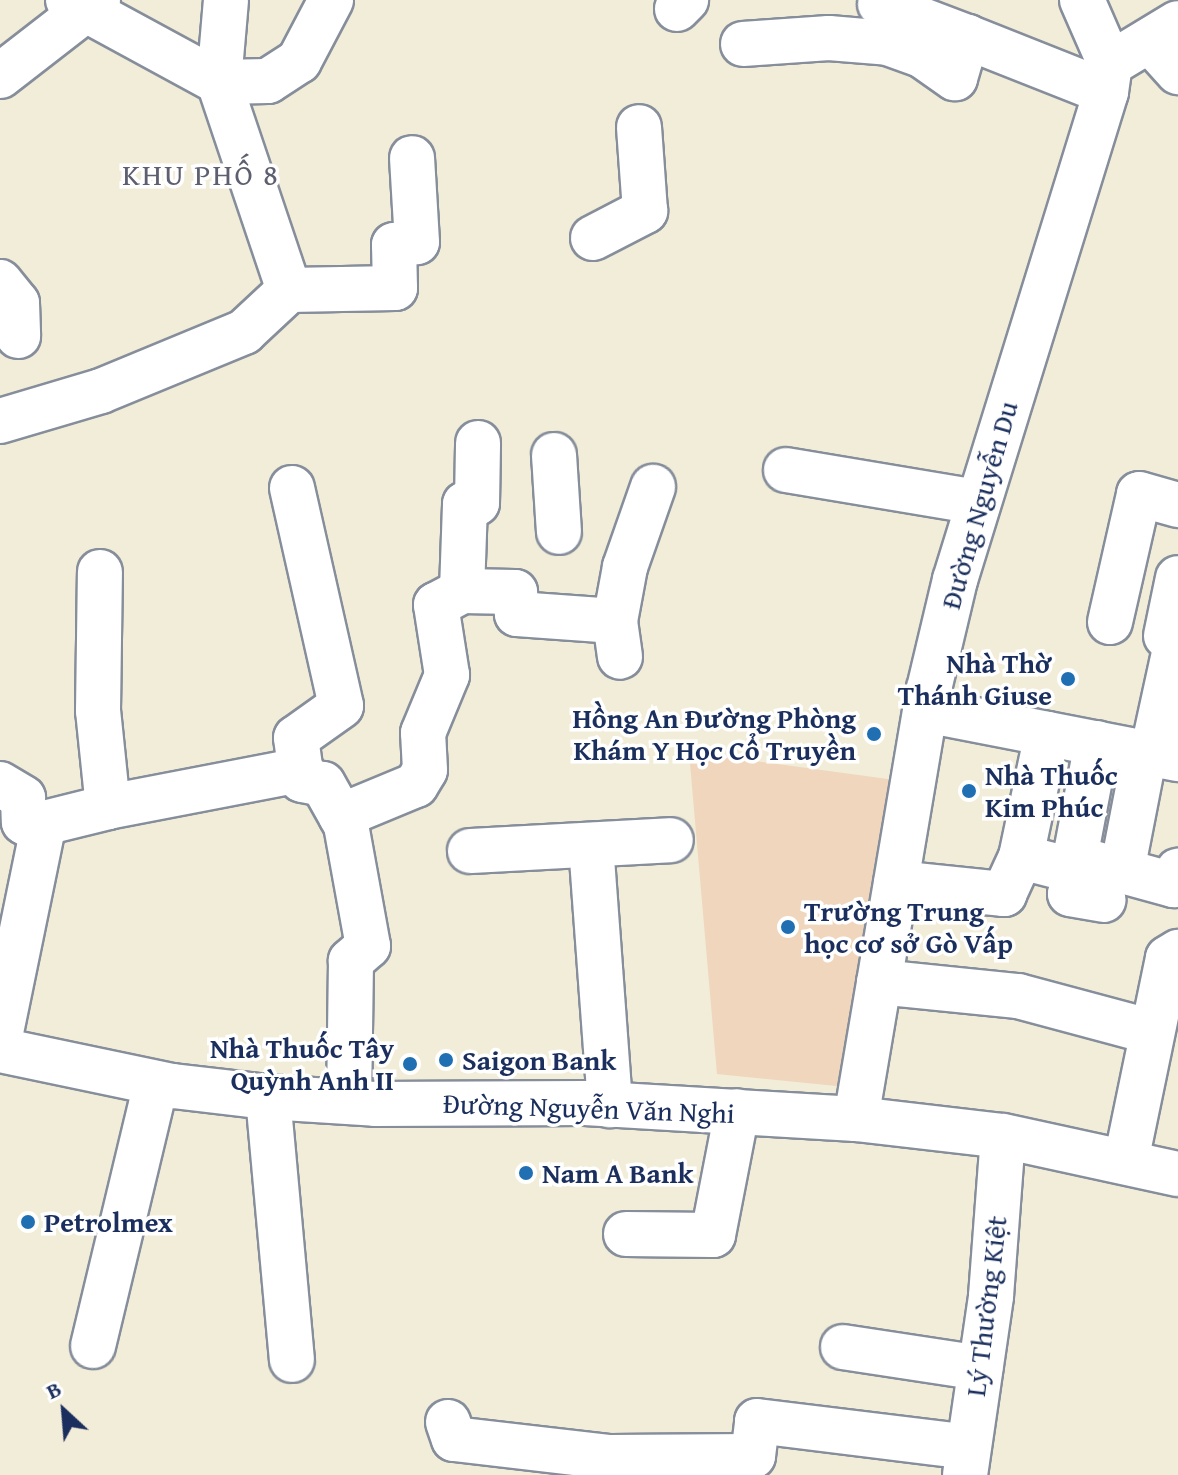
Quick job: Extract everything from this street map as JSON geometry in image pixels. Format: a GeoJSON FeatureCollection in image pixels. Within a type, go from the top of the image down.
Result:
{"type":"FeatureCollection","features":[{"type":"Feature","properties":{"kind":"street"},"geometry":{"type":"LineString","coordinates":[[226,0],[219,82],[289,290]]}},
{"type":"Feature","properties":{"kind":"street"},"geometry":{"type":"LineString","coordinates":[[0,76],[84,4],[219,82],[268,81],[299,61],[331,0]]}},
{"type":"Feature","properties":{"kind":"street"},"geometry":{"type":"LineString","coordinates":[[1082,0],[1108,78]]}},
{"type":"Feature","properties":{"kind":"street"},"geometry":{"type":"LineString","coordinates":[[880,4],[967,37],[1108,78],[1169,45]]}},
{"type":"Feature","properties":{"kind":"street"},"geometry":{"type":"LineString","coordinates":[[743,44],[829,38],[888,43],[923,56],[955,78],[967,37]]}},
{"type":"Feature","properties":{"kind":"street","name":"Đường Nguyễn Du"},"geometry":{"type":"LineString","coordinates":[[856,1119],[925,710],[977,502],[1108,78]]}},
{"type":"Feature","properties":{"kind":"street"},"geometry":{"type":"LineString","coordinates":[[593,238],[645,211],[639,127]]}},
{"type":"Feature","properties":{"kind":"street"},"geometry":{"type":"LineString","coordinates":[[0,421],[101,391],[244,332],[289,290],[395,288],[394,245],[417,242],[412,158]]}},
{"type":"Feature","properties":{"kind":"street"},"geometry":{"type":"LineString","coordinates":[[0,282],[17,303],[18,336]]}},
{"type":"Feature","properties":{"kind":"street"},"geometry":{"type":"LineString","coordinates":[[462,591],[465,504],[477,503],[478,443]]}},
{"type":"Feature","properties":{"kind":"street"},"geometry":{"type":"LineString","coordinates":[[554,455],[559,532]]}},
{"type":"Feature","properties":{"kind":"street"},"geometry":{"type":"LineString","coordinates":[[786,470],[977,502]]}},
{"type":"Feature","properties":{"kind":"street"},"geometry":{"type":"LineString","coordinates":[[341,816],[416,785],[425,770],[423,733],[447,675],[436,605],[462,591],[515,592],[517,614],[617,639],[625,567],[653,487]]}},
{"type":"Feature","properties":{"kind":"street"},"geometry":{"type":"LineString","coordinates":[[292,488],[341,706],[296,738],[302,780],[323,784],[341,816],[368,946],[351,961],[349,1101]]}},
{"type":"Feature","properties":{"kind":"street"},"geometry":{"type":"LineString","coordinates":[[1110,622],[1139,494],[1178,505]]}},
{"type":"Feature","properties":{"kind":"street"},"geometry":{"type":"LineString","coordinates":[[100,572],[98,711],[108,807]]}},
{"type":"Feature","properties":{"kind":"street"},"geometry":{"type":"LineString","coordinates":[[1112,886],[1158,755],[1178,578]]}},
{"type":"Feature","properties":{"kind":"street"},"geometry":{"type":"LineString","coordinates":[[925,710],[1158,755]]}},
{"type":"Feature","properties":{"kind":"street"},"geometry":{"type":"LineString","coordinates":[[896,883],[1004,894],[1021,857],[1047,734]]}},
{"type":"Feature","properties":{"kind":"street"},"geometry":{"type":"LineString","coordinates":[[1021,857],[1064,868],[1077,859],[1097,743]]}},
{"type":"Feature","properties":{"kind":"street"},"geometry":{"type":"LineString","coordinates":[[0,1037],[16,878],[42,833],[44,823],[108,807],[301,770]]}},
{"type":"Feature","properties":{"kind":"street"},"geometry":{"type":"LineString","coordinates":[[0,784],[23,798],[24,822],[42,833]]}},
{"type":"Feature","properties":{"kind":"street"},"geometry":{"type":"LineString","coordinates":[[470,851],[671,840]]}},
{"type":"Feature","properties":{"kind":"street"},"geometry":{"type":"LineString","coordinates":[[591,845],[610,1105]]}},
{"type":"Feature","properties":{"kind":"street"},"geometry":{"type":"LineString","coordinates":[[1077,859],[1112,886],[1176,878]]}},
{"type":"Feature","properties":{"kind":"street"},"geometry":{"type":"LineString","coordinates":[[1126,1161],[1168,958],[1178,952]]}},
{"type":"Feature","properties":{"kind":"street"},"geometry":{"type":"LineString","coordinates":[[879,982],[1018,996],[1152,1032]]}},
{"type":"Feature","properties":{"kind":"street","name":"Đường Nguyễn Văn Nghi"},"geometry":{"type":"LineString","coordinates":[[0,1050],[156,1083],[268,1097],[610,1105],[856,1119],[1003,1136],[1178,1174]]}},
{"type":"Feature","properties":{"kind":"street"},"geometry":{"type":"LineString","coordinates":[[93,1346],[156,1083]]}},
{"type":"Feature","properties":{"kind":"street"},"geometry":{"type":"LineString","coordinates":[[268,1097],[292,1360]]}},
{"type":"Feature","properties":{"kind":"street"},"geometry":{"type":"LineString","coordinates":[[626,1234],[713,1235],[737,1111]]}},
{"type":"Feature","properties":{"kind":"street","name":"Lý Thường Kiệt"},"geometry":{"type":"LineString","coordinates":[[966,1461],[991,1296],[1003,1136]]}},
{"type":"Feature","properties":{"kind":"street"},"geometry":{"type":"LineString","coordinates":[[843,1347],[980,1368]]}},
{"type":"Feature","properties":{"kind":"street"},"geometry":{"type":"LineString","coordinates":[[448,1422],[454,1439],[610,1457],[753,1456],[757,1421],[966,1461]]}},
{"type":"Feature","properties":{"kind":"shaded area","name":"Trường Trung học cơ sở Gò Vấp"},"geometry":{"type":"Polygon","coordinates":[[[689,752],[895,780],[846,1087],[717,1074],[689,752]]]}},
{"type":"Feature","properties":{"kind":"place","name":"Nhà Thờ Thánh Giuse"},"geometry":{"type":"Point","coordinates":[1068,679]}},
{"type":"Feature","properties":{"kind":"place","name":"Hồng An Đường Phòng Khám Y Học Cổ Truyền"},"geometry":{"type":"Point","coordinates":[874,734]}},
{"type":"Feature","properties":{"kind":"place","name":"Nhà Thuốc Kim Phúc"},"geometry":{"type":"Point","coordinates":[969,791]}},
{"type":"Feature","properties":{"kind":"place","name":"Trường Trung học cơ sở Gò Vấp"},"geometry":{"type":"Point","coordinates":[788,927]}},
{"type":"Feature","properties":{"kind":"place","name":"Saigon Bank"},"geometry":{"type":"Point","coordinates":[446,1060]}},
{"type":"Feature","properties":{"kind":"place","name":"Nhà Thuốc Tây Quỳnh Anh II"},"geometry":{"type":"Point","coordinates":[410,1064]}},
{"type":"Feature","properties":{"kind":"place","name":"Nam A Bank"},"geometry":{"type":"Point","coordinates":[526,1173]}},
{"type":"Feature","properties":{"kind":"place","name":"Petrolmex"},"geometry":{"type":"Point","coordinates":[28,1222]}},
{"type":"Feature","properties":{"kind":"district","name":"KHU PHỐ 8"},"geometry":{"type":"Point","coordinates":[201,174]}}]}
